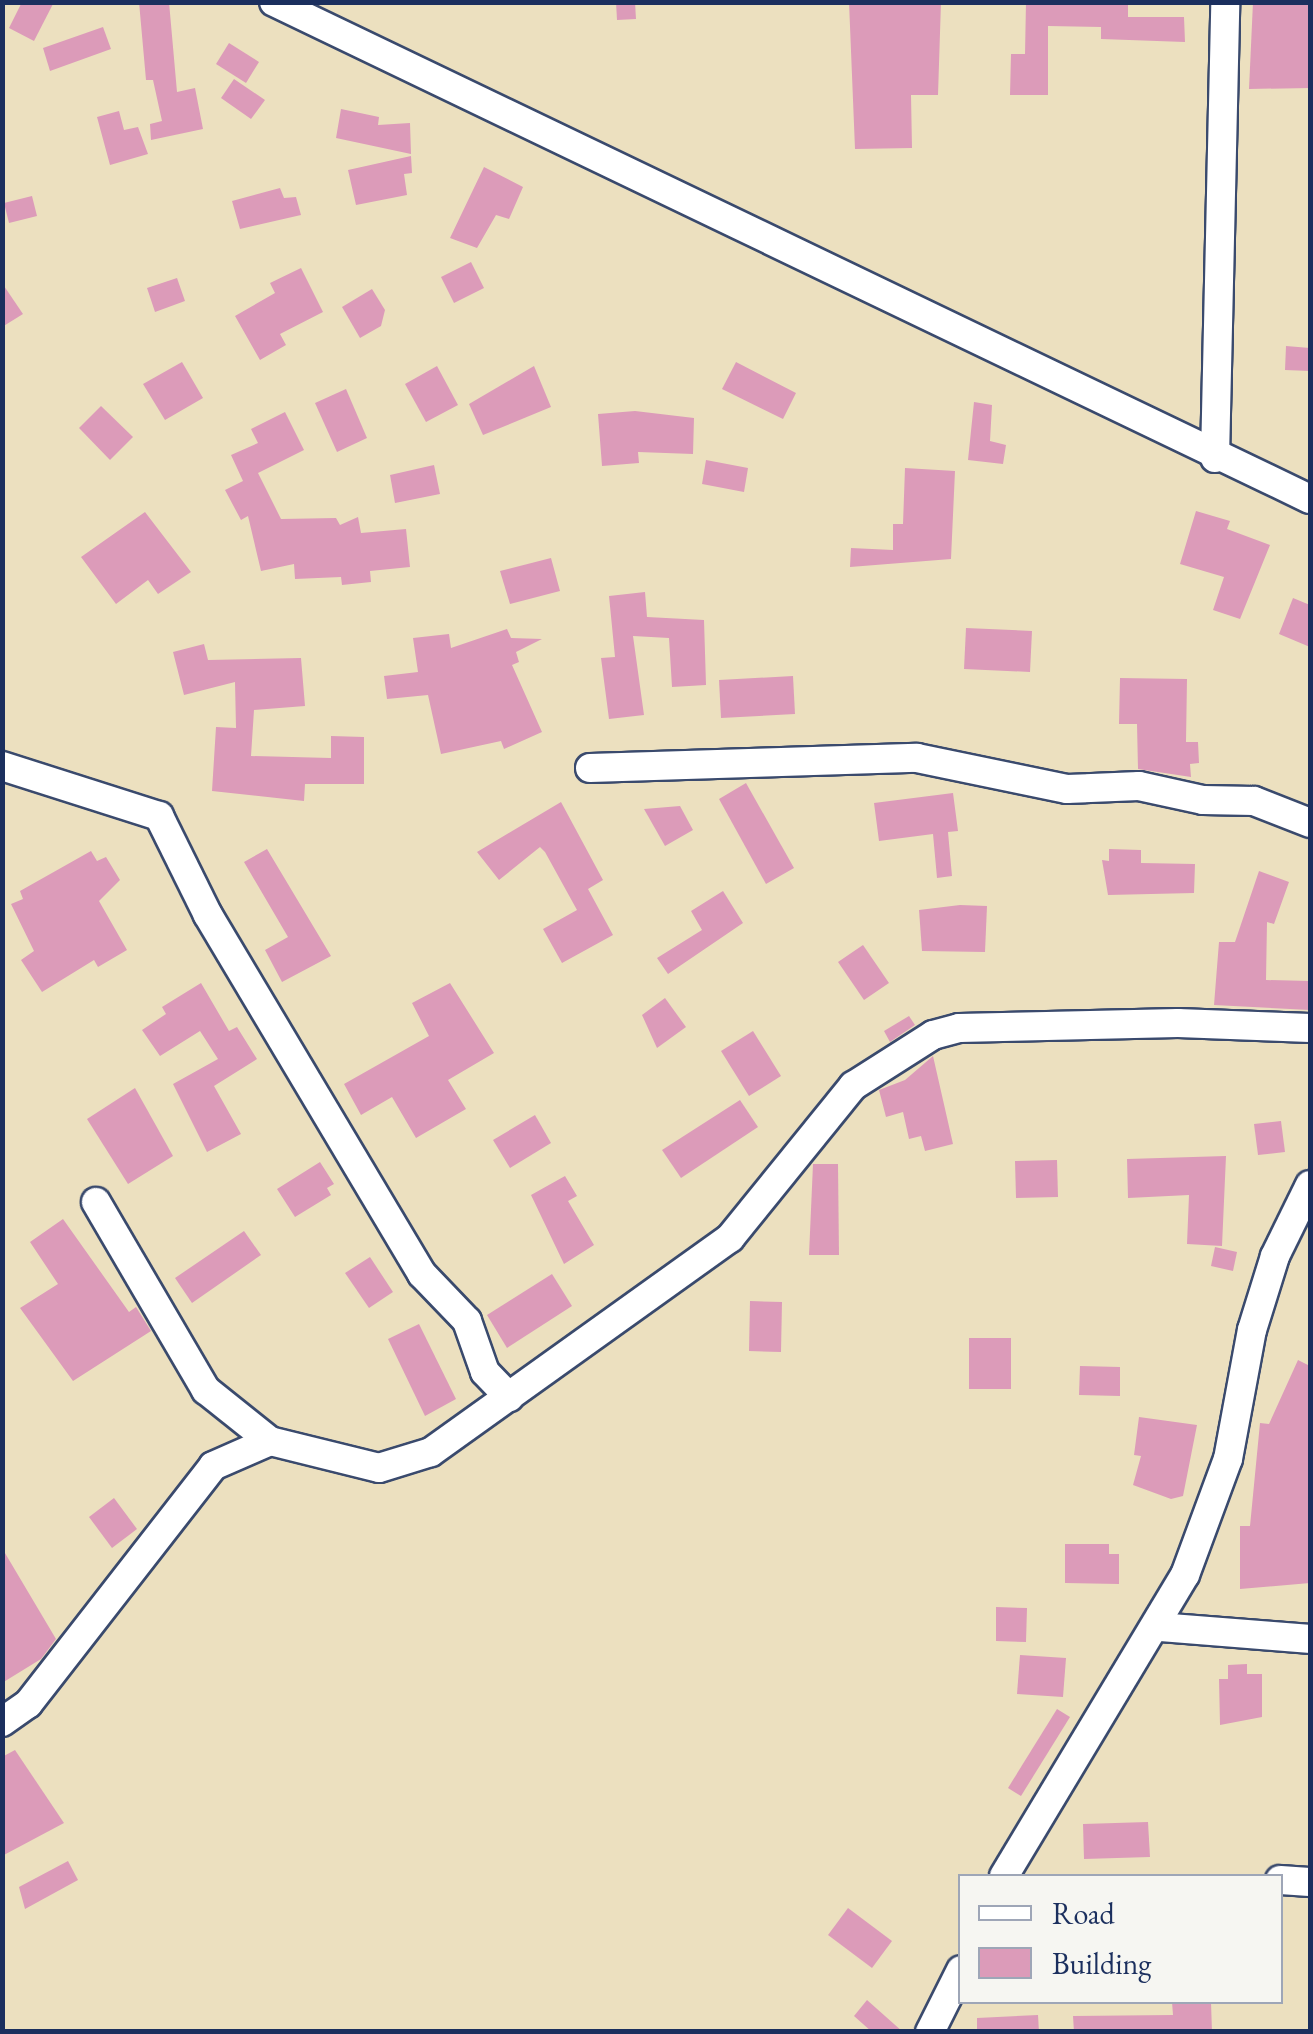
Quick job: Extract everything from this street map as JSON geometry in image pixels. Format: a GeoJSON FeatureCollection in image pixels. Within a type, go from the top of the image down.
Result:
{"type":"FeatureCollection","features":[{"type":"Feature","properties":{"kind":"street"},"geometry":{"type":"LineString","coordinates":[[274,2],[1216,458],[1310,499]]}},
{"type":"Feature","properties":{"kind":"street"},"geometry":{"type":"LineString","coordinates":[[1216,458],[1224,2]]}},
{"type":"Feature","properties":{"kind":"street"},"geometry":{"type":"LineString","coordinates":[[590,768],[916,758],[1068,789],[1139,786],[1202,800],[1254,801],[1310,823]]}},
{"type":"Feature","properties":{"kind":"street"},"geometry":{"type":"LineString","coordinates":[[2,766],[160,816],[208,915],[422,1274],[467,1321],[485,1372],[509,1397]]}},
{"type":"Feature","properties":{"kind":"street"},"geometry":{"type":"LineString","coordinates":[[96,1202],[206,1390],[270,1441],[379,1468],[406,1465],[509,1397],[730,1238],[853,1086],[934,1035],[960,1028],[1178,1022],[1310,1028]]}},
{"type":"Feature","properties":{"kind":"street"},"geometry":{"type":"LineString","coordinates":[[1005,1874],[1060,1775],[1159,1627],[1228,1458],[1252,1330],[1275,1256],[1310,1185]]}},
{"type":"Feature","properties":{"kind":"street"},"geometry":{"type":"LineString","coordinates":[[2,1722],[28,1704],[213,1466],[270,1441]]}},
{"type":"Feature","properties":{"kind":"street"},"geometry":{"type":"LineString","coordinates":[[1159,1627],[1310,1639]]}},
{"type":"Feature","properties":{"kind":"street"},"geometry":{"type":"LineString","coordinates":[[1283,1880],[1310,1882]]}},
{"type":"Feature","properties":{"kind":"street"},"geometry":{"type":"LineString","coordinates":[[930,2032],[958,1974]]}},
{"type":"Feature","properties":{"kind":"building"},"geometry":{"type":"Polygon","coordinates":[[[22,2],[54,2],[34,41],[9,28],[22,2]]]}},
{"type":"Feature","properties":{"kind":"building"},"geometry":{"type":"Polygon","coordinates":[[[139,2],[169,2],[177,92],[195,88],[203,129],[151,140],[150,124],[162,121],[153,80],[146,80],[139,2]]]}},
{"type":"Feature","properties":{"kind":"building"},"geometry":{"type":"Polygon","coordinates":[[[616,2],[635,2],[636,19],[617,20],[616,2]]]}},
{"type":"Feature","properties":{"kind":"building"},"geometry":{"type":"Polygon","coordinates":[[[849,2],[941,2],[938,95],[911,95],[912,148],[855,149],[849,2]]]}},
{"type":"Feature","properties":{"kind":"building"},"geometry":{"type":"Polygon","coordinates":[[[1026,2],[1128,2],[1128,17],[1184,17],[1185,42],[1101,39],[1101,27],[1048,26],[1048,95],[1010,95],[1011,54],[1025,54],[1026,2]]]}},
{"type":"Feature","properties":{"kind":"building"},"geometry":{"type":"Polygon","coordinates":[[[1253,2],[1310,2],[1310,88],[1249,89],[1253,2]]]}},
{"type":"Feature","properties":{"kind":"building"},"geometry":{"type":"Polygon","coordinates":[[[103,27],[111,49],[50,71],[43,48],[103,27]]]}},
{"type":"Feature","properties":{"kind":"building"},"geometry":{"type":"Polygon","coordinates":[[[229,43],[259,62],[246,83],[216,64],[229,43]]]}},
{"type":"Feature","properties":{"kind":"building"},"geometry":{"type":"Polygon","coordinates":[[[234,79],[265,100],[251,119],[221,98],[234,79]]]}},
{"type":"Feature","properties":{"kind":"building"},"geometry":{"type":"Polygon","coordinates":[[[341,109],[379,117],[378,125],[410,123],[411,154],[336,138],[341,109]]]}},
{"type":"Feature","properties":{"kind":"building"},"geometry":{"type":"Polygon","coordinates":[[[119,111],[124,130],[138,127],[148,154],[110,165],[97,117],[119,111]]]}},
{"type":"Feature","properties":{"kind":"building"},"geometry":{"type":"Polygon","coordinates":[[[411,156],[412,173],[404,174],[407,195],[356,205],[348,170],[411,156]]]}},
{"type":"Feature","properties":{"kind":"building"},"geometry":{"type":"Polygon","coordinates":[[[484,167],[523,187],[509,219],[496,215],[477,248],[450,238],[484,167]]]}},
{"type":"Feature","properties":{"kind":"building"},"geometry":{"type":"Polygon","coordinates":[[[280,188],[284,198],[296,197],[301,215],[240,229],[232,201],[280,188]]]}},
{"type":"Feature","properties":{"kind":"building"},"geometry":{"type":"Polygon","coordinates":[[[32,196],[37,216],[9,223],[4,203],[32,196]]]}},
{"type":"Feature","properties":{"kind":"building"},"geometry":{"type":"Polygon","coordinates":[[[471,262],[484,288],[454,303],[441,277],[471,262]]]}},
{"type":"Feature","properties":{"kind":"building"},"geometry":{"type":"Polygon","coordinates":[[[301,268],[323,312],[280,334],[286,345],[260,360],[235,316],[275,293],[270,283],[301,268]]]}},
{"type":"Feature","properties":{"kind":"building"},"geometry":{"type":"Polygon","coordinates":[[[177,278],[185,301],[155,312],[147,288],[177,278]]]}},
{"type":"Feature","properties":{"kind":"building"},"geometry":{"type":"Polygon","coordinates":[[[2,283],[23,314],[2,327],[2,283]]]}},
{"type":"Feature","properties":{"kind":"building"},"geometry":{"type":"Polygon","coordinates":[[[372,289],[385,310],[381,326],[360,338],[342,307],[372,289]]]}},
{"type":"Feature","properties":{"kind":"building"},"geometry":{"type":"Polygon","coordinates":[[[1286,346],[1310,348],[1310,371],[1285,370],[1286,346]]]}},
{"type":"Feature","properties":{"kind":"building"},"geometry":{"type":"Polygon","coordinates":[[[182,362],[203,398],[165,420],[143,384],[182,362]]]}},
{"type":"Feature","properties":{"kind":"building"},"geometry":{"type":"Polygon","coordinates":[[[736,362],[796,393],[783,419],[722,389],[736,362]]]}},
{"type":"Feature","properties":{"kind":"building"},"geometry":{"type":"Polygon","coordinates":[[[437,366],[458,405],[426,422],[405,384],[437,366]]]}},
{"type":"Feature","properties":{"kind":"building"},"geometry":{"type":"Polygon","coordinates":[[[534,366],[551,407],[483,435],[469,404],[534,366]]]}},
{"type":"Feature","properties":{"kind":"building"},"geometry":{"type":"Polygon","coordinates":[[[346,389],[367,438],[337,452],[315,403],[346,389]]]}},
{"type":"Feature","properties":{"kind":"building"},"geometry":{"type":"Polygon","coordinates":[[[974,402],[992,405],[990,441],[1006,445],[1003,464],[968,460],[974,402]]]}},
{"type":"Feature","properties":{"kind":"building"},"geometry":{"type":"Polygon","coordinates":[[[101,406],[133,437],[110,460],[79,428],[101,406]]]}},
{"type":"Feature","properties":{"kind":"building"},"geometry":{"type":"Polygon","coordinates":[[[635,411],[694,418],[693,454],[638,452],[639,463],[602,466],[598,414],[635,411]]]}},
{"type":"Feature","properties":{"kind":"building"},"geometry":{"type":"Polygon","coordinates":[[[285,412],[304,450],[258,473],[281,519],[336,518],[340,525],[358,517],[361,533],[406,529],[410,567],[370,571],[371,582],[342,585],[341,577],[295,579],[294,564],[261,571],[248,516],[241,520],[225,490],[243,481],[231,455],[258,443],[251,429],[285,412]]]}},
{"type":"Feature","properties":{"kind":"building"},"geometry":{"type":"Polygon","coordinates":[[[706,460],[748,468],[744,492],[702,484],[706,460]]]}},
{"type":"Feature","properties":{"kind":"building"},"geometry":{"type":"Polygon","coordinates":[[[434,465],[440,494],[395,503],[390,475],[434,465]]]}},
{"type":"Feature","properties":{"kind":"building"},"geometry":{"type":"Polygon","coordinates":[[[905,468],[955,471],[951,559],[850,567],[851,548],[893,550],[893,524],[903,524],[905,468]]]}},
{"type":"Feature","properties":{"kind":"building"},"geometry":{"type":"Polygon","coordinates":[[[1196,511],[1230,521],[1227,529],[1270,545],[1240,619],[1213,610],[1224,577],[1180,564],[1196,511]]]}},
{"type":"Feature","properties":{"kind":"building"},"geometry":{"type":"Polygon","coordinates":[[[145,512],[191,572],[158,594],[148,580],[116,604],[81,557],[145,512]]]}},
{"type":"Feature","properties":{"kind":"building"},"geometry":{"type":"Polygon","coordinates":[[[551,558],[560,591],[510,604],[500,571],[551,558]]]}},
{"type":"Feature","properties":{"kind":"building"},"geometry":{"type":"Polygon","coordinates":[[[645,592],[647,617],[704,620],[706,685],[672,687],[669,638],[633,636],[644,715],[609,719],[601,658],[615,657],[609,596],[645,592]]]}},
{"type":"Feature","properties":{"kind":"building"},"geometry":{"type":"Polygon","coordinates":[[[1293,598],[1310,605],[1310,647],[1279,634],[1293,598]]]}},
{"type":"Feature","properties":{"kind":"building"},"geometry":{"type":"Polygon","coordinates":[[[966,628],[1032,631],[1030,672],[964,669],[966,628]]]}},
{"type":"Feature","properties":{"kind":"building"},"geometry":{"type":"Polygon","coordinates":[[[507,629],[511,638],[542,639],[516,652],[519,662],[512,665],[542,732],[504,749],[501,741],[441,754],[428,695],[387,699],[384,676],[418,672],[413,638],[449,634],[451,648],[507,629]]]}},
{"type":"Feature","properties":{"kind":"building"},"geometry":{"type":"Polygon","coordinates":[[[204,644],[208,660],[301,658],[305,706],[254,710],[251,756],[331,758],[331,736],[364,737],[364,784],[305,784],[304,801],[212,791],[216,727],[236,728],[235,682],[184,695],[173,652],[204,644]]]}},
{"type":"Feature","properties":{"kind":"building"},"geometry":{"type":"Polygon","coordinates":[[[793,676],[795,714],[721,718],[719,680],[793,676]]]}},
{"type":"Feature","properties":{"kind":"building"},"geometry":{"type":"Polygon","coordinates":[[[1120,678],[1187,679],[1186,742],[1198,742],[1199,763],[1190,764],[1191,777],[1138,769],[1137,724],[1119,724],[1120,678]]]}},
{"type":"Feature","properties":{"kind":"building"},"geometry":{"type":"Polygon","coordinates":[[[746,783],[794,868],[766,884],[719,799],[746,783]]]}},
{"type":"Feature","properties":{"kind":"building"},"geometry":{"type":"Polygon","coordinates":[[[953,793],[958,831],[948,832],[952,876],[937,878],[933,834],[879,841],[874,803],[953,793]]]}},
{"type":"Feature","properties":{"kind":"building"},"geometry":{"type":"Polygon","coordinates":[[[561,802],[603,880],[588,889],[613,935],[562,963],[543,929],[577,910],[545,852],[540,847],[499,880],[477,852],[561,802]]]}},
{"type":"Feature","properties":{"kind":"building"},"geometry":{"type":"Polygon","coordinates":[[[680,806],[693,830],[665,846],[644,809],[680,806]]]}},
{"type":"Feature","properties":{"kind":"building"},"geometry":{"type":"Polygon","coordinates":[[[267,849],[331,956],[282,982],[265,950],[288,937],[244,862],[267,849]]]}},
{"type":"Feature","properties":{"kind":"building"},"geometry":{"type":"Polygon","coordinates":[[[1109,849],[1141,850],[1141,863],[1195,864],[1194,893],[1108,895],[1102,860],[1109,861],[1109,849]]]}},
{"type":"Feature","properties":{"kind":"building"},"geometry":{"type":"Polygon","coordinates":[[[91,851],[97,861],[106,857],[120,880],[99,901],[127,950],[98,967],[94,960],[42,992],[21,960],[34,951],[11,904],[23,899],[20,891],[91,851]]]}},
{"type":"Feature","properties":{"kind":"building"},"geometry":{"type":"Polygon","coordinates":[[[1259,871],[1289,882],[1274,924],[1267,922],[1266,980],[1310,981],[1310,1010],[1214,1005],[1219,942],[1235,942],[1259,871]]]}},
{"type":"Feature","properties":{"kind":"building"},"geometry":{"type":"Polygon","coordinates":[[[723,891],[743,923],[668,974],[657,958],[702,930],[691,911],[723,891]]]}},
{"type":"Feature","properties":{"kind":"building"},"geometry":{"type":"Polygon","coordinates":[[[987,906],[985,952],[922,951],[919,910],[987,906]]]}},
{"type":"Feature","properties":{"kind":"building"},"geometry":{"type":"Polygon","coordinates":[[[863,945],[889,983],[864,1000],[838,962],[863,945]]]}},
{"type":"Feature","properties":{"kind":"building"},"geometry":{"type":"Polygon","coordinates":[[[201,983],[229,1031],[237,1027],[257,1059],[214,1086],[241,1134],[207,1152],[173,1084],[218,1059],[200,1031],[160,1056],[142,1030],[166,1014],[162,1007],[201,983]]]}},
{"type":"Feature","properties":{"kind":"building"},"geometry":{"type":"Polygon","coordinates":[[[450,983],[494,1053],[448,1080],[466,1109],[416,1138],[392,1097],[361,1115],[344,1084],[429,1036],[412,1003],[450,983]]]}},
{"type":"Feature","properties":{"kind":"building"},"geometry":{"type":"Polygon","coordinates":[[[665,998],[686,1027],[657,1048],[642,1015],[665,998]]]}},
{"type":"Feature","properties":{"kind":"building"},"geometry":{"type":"Polygon","coordinates":[[[909,1016],[915,1025],[890,1042],[884,1031],[909,1016]]]}},
{"type":"Feature","properties":{"kind":"building"},"geometry":{"type":"Polygon","coordinates":[[[753,1031],[781,1076],[749,1096],[721,1051],[753,1031]]]}},
{"type":"Feature","properties":{"kind":"building"},"geometry":{"type":"Polygon","coordinates":[[[933,1056],[953,1144],[925,1151],[921,1136],[909,1139],[903,1112],[886,1117],[879,1090],[905,1080],[933,1056]]]}},
{"type":"Feature","properties":{"kind":"building"},"geometry":{"type":"Polygon","coordinates":[[[135,1088],[173,1156],[128,1184],[87,1119],[135,1088]]]}},
{"type":"Feature","properties":{"kind":"building"},"geometry":{"type":"Polygon","coordinates":[[[740,1100],[758,1127],[681,1178],[662,1150],[740,1100]]]}},
{"type":"Feature","properties":{"kind":"building"},"geometry":{"type":"Polygon","coordinates":[[[535,1115],[551,1143],[510,1168],[493,1140],[535,1115]]]}},
{"type":"Feature","properties":{"kind":"building"},"geometry":{"type":"Polygon","coordinates":[[[1281,1121],[1285,1152],[1258,1155],[1254,1124],[1281,1121]]]}},
{"type":"Feature","properties":{"kind":"building"},"geometry":{"type":"Polygon","coordinates":[[[1226,1156],[1222,1246],[1187,1244],[1189,1195],[1128,1198],[1127,1159],[1226,1156]]]}},
{"type":"Feature","properties":{"kind":"building"},"geometry":{"type":"Polygon","coordinates":[[[1057,1160],[1058,1197],[1016,1198],[1015,1161],[1057,1160]]]}},
{"type":"Feature","properties":{"kind":"building"},"geometry":{"type":"Polygon","coordinates":[[[320,1162],[334,1184],[327,1188],[331,1195],[295,1217],[277,1189],[320,1162]]]}},
{"type":"Feature","properties":{"kind":"building"},"geometry":{"type":"Polygon","coordinates":[[[813,1164],[838,1164],[839,1255],[809,1255],[813,1164]]]}},
{"type":"Feature","properties":{"kind":"building"},"geometry":{"type":"Polygon","coordinates":[[[565,1176],[577,1196],[568,1201],[594,1245],[564,1264],[531,1195],[565,1176]]]}},
{"type":"Feature","properties":{"kind":"building"},"geometry":{"type":"Polygon","coordinates":[[[63,1219],[129,1312],[136,1307],[151,1331],[73,1381],[20,1308],[58,1284],[30,1242],[63,1219]]]}},
{"type":"Feature","properties":{"kind":"building"},"geometry":{"type":"Polygon","coordinates":[[[244,1231],[261,1255],[192,1303],[175,1278],[244,1231]]]}},
{"type":"Feature","properties":{"kind":"building"},"geometry":{"type":"Polygon","coordinates":[[[1215,1247],[1237,1252],[1233,1271],[1211,1266],[1215,1247]]]}},
{"type":"Feature","properties":{"kind":"building"},"geometry":{"type":"Polygon","coordinates":[[[370,1257],[393,1292],[369,1308],[345,1273],[370,1257]]]}},
{"type":"Feature","properties":{"kind":"building"},"geometry":{"type":"Polygon","coordinates":[[[552,1274],[572,1306],[507,1348],[487,1315],[552,1274]]]}},
{"type":"Feature","properties":{"kind":"building"},"geometry":{"type":"Polygon","coordinates":[[[750,1301],[782,1302],[781,1352],[749,1351],[750,1301]]]}},
{"type":"Feature","properties":{"kind":"building"},"geometry":{"type":"Polygon","coordinates":[[[419,1324],[456,1399],[425,1416],[388,1339],[419,1324]]]}},
{"type":"Feature","properties":{"kind":"building"},"geometry":{"type":"Polygon","coordinates":[[[969,1338],[1011,1338],[1011,1389],[969,1389],[969,1338]]]}},
{"type":"Feature","properties":{"kind":"building"},"geometry":{"type":"Polygon","coordinates":[[[1298,1360],[1310,1366],[1310,1583],[1240,1589],[1240,1526],[1250,1526],[1260,1423],[1269,1424],[1298,1360]]]}},
{"type":"Feature","properties":{"kind":"building"},"geometry":{"type":"Polygon","coordinates":[[[1080,1366],[1120,1367],[1120,1396],[1079,1395],[1080,1366]]]}},
{"type":"Feature","properties":{"kind":"building"},"geometry":{"type":"Polygon","coordinates":[[[1139,1417],[1197,1425],[1183,1496],[1171,1499],[1133,1485],[1141,1456],[1134,1455],[1139,1417]]]}},
{"type":"Feature","properties":{"kind":"building"},"geometry":{"type":"Polygon","coordinates":[[[114,1498],[137,1529],[112,1548],[89,1517],[114,1498]]]}},
{"type":"Feature","properties":{"kind":"building"},"geometry":{"type":"Polygon","coordinates":[[[1065,1544],[1109,1544],[1109,1554],[1119,1554],[1119,1584],[1065,1583],[1065,1544]]]}},
{"type":"Feature","properties":{"kind":"building"},"geometry":{"type":"Polygon","coordinates":[[[2,1548],[56,1639],[41,1659],[2,1683],[2,1548]]]}},
{"type":"Feature","properties":{"kind":"building"},"geometry":{"type":"Polygon","coordinates":[[[996,1607],[1027,1608],[1026,1642],[996,1641],[996,1607]]]}},
{"type":"Feature","properties":{"kind":"building"},"geometry":{"type":"Polygon","coordinates":[[[1020,1655],[1066,1658],[1063,1697],[1017,1694],[1020,1655]]]}},
{"type":"Feature","properties":{"kind":"building"},"geometry":{"type":"Polygon","coordinates":[[[1247,1664],[1247,1674],[1262,1674],[1262,1717],[1220,1725],[1219,1679],[1228,1679],[1228,1665],[1247,1664]]]}},
{"type":"Feature","properties":{"kind":"building"},"geometry":{"type":"Polygon","coordinates":[[[1057,1709],[1070,1717],[1021,1796],[1008,1788],[1057,1709]]]}},
{"type":"Feature","properties":{"kind":"building"},"geometry":{"type":"Polygon","coordinates":[[[15,1750],[64,1823],[2,1856],[2,1757],[15,1750]]]}},
{"type":"Feature","properties":{"kind":"building"},"geometry":{"type":"Polygon","coordinates":[[[1148,1822],[1150,1857],[1084,1859],[1083,1824],[1148,1822]]]}},
{"type":"Feature","properties":{"kind":"building"},"geometry":{"type":"Polygon","coordinates":[[[68,1861],[78,1880],[25,1909],[19,1887],[68,1861]]]}},
{"type":"Feature","properties":{"kind":"building"},"geometry":{"type":"Polygon","coordinates":[[[848,1908],[892,1941],[872,1968],[828,1935],[848,1908]]]}},
{"type":"Feature","properties":{"kind":"building"},"geometry":{"type":"Polygon","coordinates":[[[867,2000],[903,2032],[872,2032],[854,2016],[867,2000]]]}},
{"type":"Feature","properties":{"kind":"building"},"geometry":{"type":"Polygon","coordinates":[[[1172,2004],[1211,2004],[1212,2032],[1074,2032],[1073,2016],[1173,2015],[1172,2004]]]}},
{"type":"Feature","properties":{"kind":"building"},"geometry":{"type":"Polygon","coordinates":[[[1038,2015],[1039,2032],[977,2032],[977,2018],[1038,2015]]]}}]}
